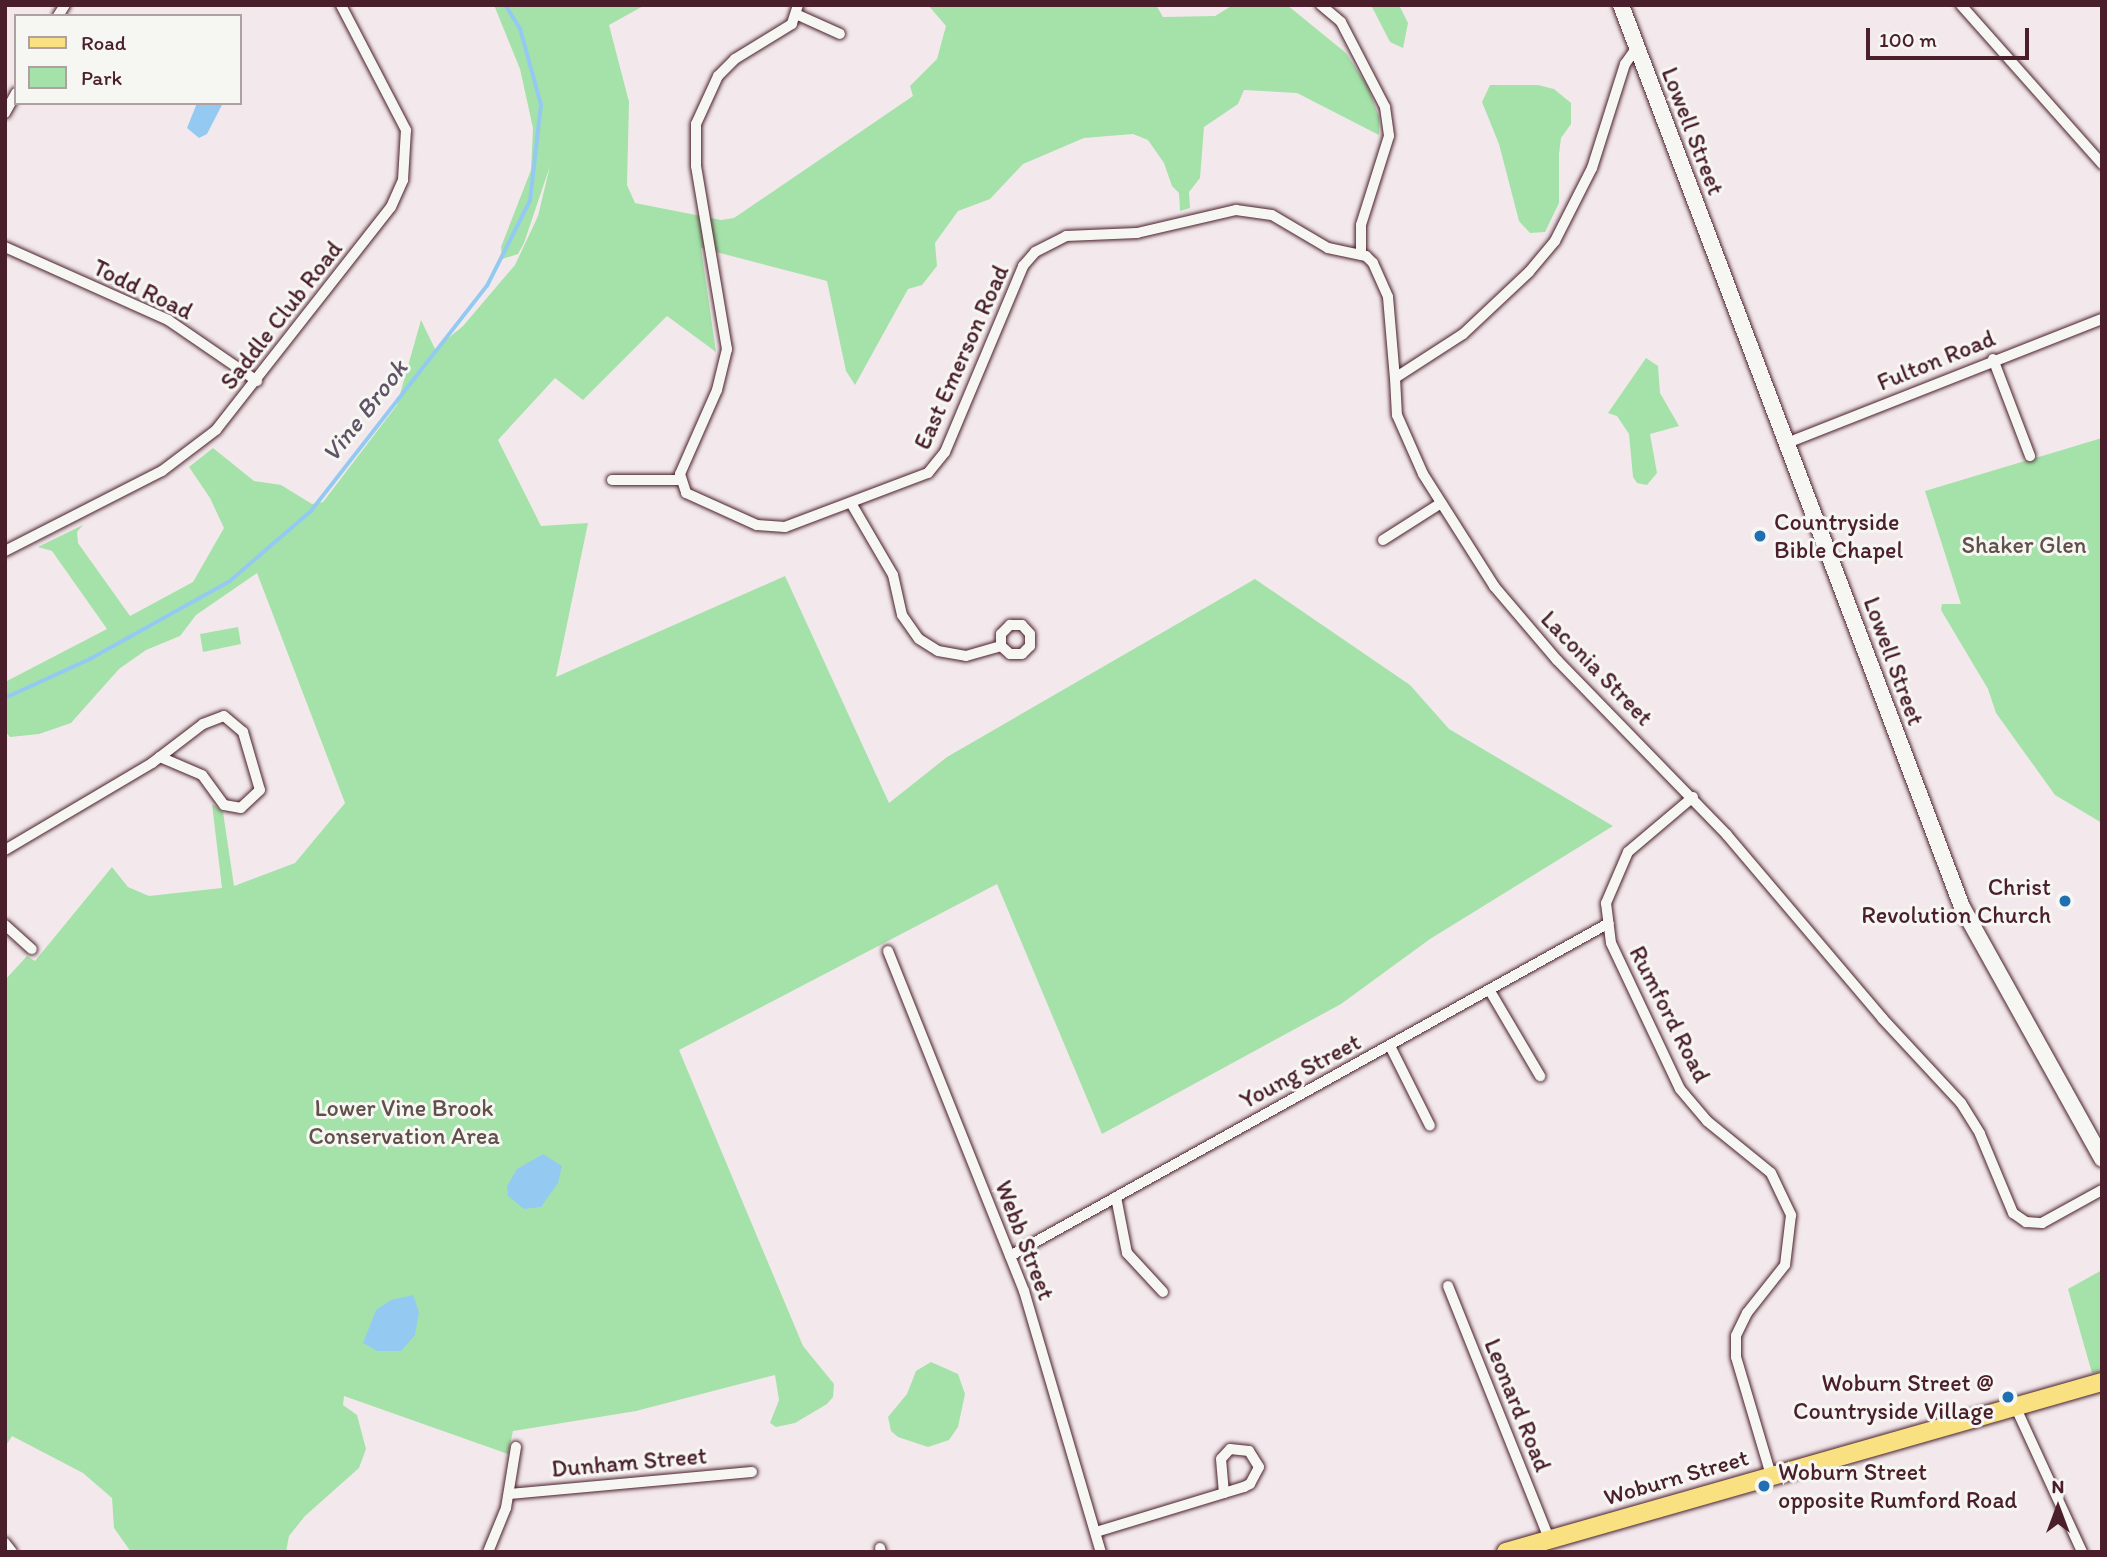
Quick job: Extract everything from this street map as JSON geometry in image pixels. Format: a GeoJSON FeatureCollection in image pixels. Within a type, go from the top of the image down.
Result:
{"type":"FeatureCollection","features":[{"type":"Feature","properties":{"kind":"main road","name":"Lowell Street"},"geometry":{"type":"LineString","coordinates":[[1621,5],[1962,906],[2102,1159]]}},
{"type":"Feature","properties":{"kind":"main road","name":"Woburn Street"},"geometry":{"type":"LineString","coordinates":[[1506,1552],[2102,1382]]}},
{"type":"Feature","properties":{"kind":"street","name":"Saddle Club Road"},"geometry":{"type":"LineString","coordinates":[[5,551],[189,454],[218,428],[257,381],[391,207],[403,180],[406,130],[341,5]]}},
{"type":"Feature","properties":{"kind":"street"},"geometry":{"type":"LineString","coordinates":[[1321,5],[1340,22],[1385,107],[1389,136],[1363,214],[1361,255],[1373,263],[1388,297],[1395,377],[1463,334],[1530,272],[1555,241],[1592,168],[1625,64],[1637,47]]}},
{"type":"Feature","properties":{"kind":"street"},"geometry":{"type":"LineString","coordinates":[[1961,5],[2102,164]]}},
{"type":"Feature","properties":{"kind":"street"},"geometry":{"type":"LineString","coordinates":[[612,480],[679,480],[724,374],[727,349],[696,166],[696,124],[711,86],[726,67],[792,24],[798,10],[841,34]]}},
{"type":"Feature","properties":{"kind":"street"},"geometry":{"type":"LineString","coordinates":[[5,113],[14,97]]}},
{"type":"Feature","properties":{"kind":"street","name":"East Emerson Road"},"geometry":{"type":"LineString","coordinates":[[679,480],[689,495],[766,526],[790,526],[910,482],[935,467],[1012,287],[1035,252],[1052,242],[1084,233],[1137,233],[1251,210],[1272,215],[1328,248],[1361,255]]}},
{"type":"Feature","properties":{"kind":"street","name":"Todd Road"},"geometry":{"type":"LineString","coordinates":[[5,247],[168,320],[257,381]]}},
{"type":"Feature","properties":{"kind":"street","name":"Fulton Road"},"geometry":{"type":"LineString","coordinates":[[1787,443],[1993,359],[2102,319]]}},
{"type":"Feature","properties":{"kind":"street"},"geometry":{"type":"LineString","coordinates":[[1993,359],[2030,456]]}},
{"type":"Feature","properties":{"kind":"street","name":"Laconia Street"},"geometry":{"type":"LineString","coordinates":[[1395,377],[1397,415],[1440,503],[1511,608],[1693,797],[1882,1018],[1961,1103],[1980,1134],[2014,1215],[2028,1223],[2044,1222],[2102,1190]]}},
{"type":"Feature","properties":{"kind":"street"},"geometry":{"type":"LineString","coordinates":[[851,503],[892,575],[902,615],[919,639],[951,655],[975,655],[1001,646]]}},
{"type":"Feature","properties":{"kind":"street"},"geometry":{"type":"LineString","coordinates":[[1383,540],[1440,503]]}},
{"type":"Feature","properties":{"kind":"street"},"geometry":{"type":"LineString","coordinates":[[5,850],[160,757],[203,724],[224,716],[243,732],[260,790],[242,808],[224,805],[202,775],[160,757]]}},
{"type":"Feature","properties":{"kind":"street","name":"Rumford Road"},"geometry":{"type":"LineString","coordinates":[[1693,797],[1628,852],[1606,903],[1611,943],[1680,1089],[1707,1121],[1771,1173],[1791,1214],[1785,1265],[1747,1313],[1736,1336],[1736,1357],[1771,1475]]}},
{"type":"Feature","properties":{"kind":"street","name":"Young Street"},"geometry":{"type":"LineString","coordinates":[[1010,1256],[1609,923]]}},
{"type":"Feature","properties":{"kind":"street"},"geometry":{"type":"LineString","coordinates":[[5,925],[32,949]]}},
{"type":"Feature","properties":{"kind":"street","name":"Webb Street"},"geometry":{"type":"LineString","coordinates":[[888,951],[1010,1256],[1045,1354],[1101,1552]]}},
{"type":"Feature","properties":{"kind":"street"},"geometry":{"type":"LineString","coordinates":[[1490,991],[1540,1076]]}},
{"type":"Feature","properties":{"kind":"street"},"geometry":{"type":"LineString","coordinates":[[1390,1046],[1430,1126]]}},
{"type":"Feature","properties":{"kind":"street"},"geometry":{"type":"LineString","coordinates":[[1116,1197],[1127,1253],[1163,1292]]}},
{"type":"Feature","properties":{"kind":"street","name":"Leonard Road"},"geometry":{"type":"LineString","coordinates":[[1448,1286],[1549,1539]]}},
{"type":"Feature","properties":{"kind":"street"},"geometry":{"type":"LineString","coordinates":[[2015,1406],[2082,1552]]}},
{"type":"Feature","properties":{"kind":"street"},"geometry":{"type":"LineString","coordinates":[[488,1552],[509,1494],[516,1447]]}},
{"type":"Feature","properties":{"kind":"street"},"geometry":{"type":"LineString","coordinates":[[1096,1532],[1224,1493],[1255,1479],[1257,1461],[1249,1451],[1230,1449],[1220,1458],[1224,1493]]}},
{"type":"Feature","properties":{"kind":"street","name":"Dunham Street"},"geometry":{"type":"LineString","coordinates":[[509,1494],[752,1472]]}},
{"type":"Feature","properties":{"kind":"street"},"geometry":{"type":"LineString","coordinates":[[5,1543],[12,1552]]}},
{"type":"Feature","properties":{"kind":"green space","name":"Lower Vine Brook Conservation Area"},"geometry":{"type":"Polygon","coordinates":[[[494,5],[645,5],[609,25],[629,102],[627,185],[635,203],[721,220],[734,218],[913,96],[910,86],[937,59],[946,26],[928,5],[1156,5],[1163,17],[1215,16],[1233,5],[1287,5],[1346,53],[1368,87],[1379,117],[1379,135],[1297,93],[1244,90],[1238,104],[1204,127],[1200,178],[1189,192],[1190,208],[1180,211],[1179,193],[1172,186],[1164,163],[1148,140],[1133,134],[1084,138],[1023,164],[990,199],[958,211],[935,243],[937,266],[922,285],[908,289],[855,385],[846,371],[827,281],[701,248],[716,352],[667,316],[583,400],[555,378],[498,440],[541,526],[588,523],[556,677],[785,576],[889,803],[947,757],[1255,579],[1410,685],[1449,729],[1613,826],[1430,939],[1341,1004],[1102,1134],[997,884],[679,1050],[803,1346],[834,1384],[833,1397],[827,1404],[795,1423],[776,1427],[770,1423],[779,1400],[775,1375],[636,1411],[513,1431],[508,1454],[344,1396],[343,1405],[357,1415],[366,1449],[359,1468],[305,1516],[289,1536],[286,1552],[131,1552],[114,1528],[112,1498],[83,1473],[12,1436],[5,1447],[5,980],[27,956],[35,961],[112,867],[128,887],[149,896],[222,888],[212,804],[223,812],[234,886],[295,863],[345,803],[257,573],[196,615],[180,636],[146,650],[119,669],[71,723],[39,734],[10,737],[5,731],[5,682],[107,629],[52,551],[38,547],[83,525],[77,532],[78,543],[130,616],[193,582],[224,528],[210,498],[189,467],[213,448],[254,481],[281,485],[312,504],[323,502],[397,405],[421,320],[435,349],[463,326],[515,265],[538,216],[550,166],[524,243],[518,254],[502,259],[501,247],[531,170],[533,128],[520,69],[494,5]]]}},
{"type":"Feature","properties":{"kind":"green space"},"geometry":{"type":"Polygon","coordinates":[[[1371,5],[1399,5],[1408,23],[1403,48],[1390,42],[1371,5]]]}},
{"type":"Feature","properties":{"kind":"green space"},"geometry":{"type":"Polygon","coordinates":[[[1490,85],[1538,85],[1554,89],[1571,103],[1571,124],[1561,138],[1559,154],[1559,203],[1545,232],[1530,233],[1519,221],[1499,144],[1482,102],[1490,85]]]}},
{"type":"Feature","properties":{"kind":"green space"},"geometry":{"type":"Polygon","coordinates":[[[1646,358],[1658,366],[1660,393],[1679,426],[1650,434],[1657,473],[1647,485],[1637,483],[1633,477],[1629,434],[1617,416],[1608,413],[1646,358]]]}},
{"type":"Feature","properties":{"kind":"green space","name":"Shaker Glen"},"geometry":{"type":"Polygon","coordinates":[[[2102,438],[2102,823],[2055,795],[1996,713],[1988,689],[1941,610],[1942,604],[1961,604],[1925,491],[2102,438]]]}},
{"type":"Feature","properties":{"kind":"green space"},"geometry":{"type":"Polygon","coordinates":[[[238,627],[241,644],[203,652],[200,634],[238,627]]]}},
{"type":"Feature","properties":{"kind":"green space"},"geometry":{"type":"Polygon","coordinates":[[[2102,1270],[2102,1371],[2092,1373],[2068,1289],[2102,1270]]]}},
{"type":"Feature","properties":{"kind":"green space"},"geometry":{"type":"Polygon","coordinates":[[[931,1362],[958,1374],[965,1394],[958,1427],[949,1440],[928,1447],[898,1437],[891,1431],[888,1417],[907,1394],[916,1371],[931,1362]]]}},
{"type":"Feature","properties":{"kind":"water"},"geometry":{"type":"Polygon","coordinates":[[[196,105],[222,105],[207,134],[199,138],[187,128],[196,105]]]}},
{"type":"Feature","properties":{"kind":"water"},"geometry":{"type":"Polygon","coordinates":[[[543,1154],[562,1166],[558,1183],[541,1207],[524,1209],[508,1196],[507,1186],[517,1169],[543,1154]]]}},
{"type":"Feature","properties":{"kind":"water"},"geometry":{"type":"Polygon","coordinates":[[[413,1295],[419,1312],[415,1335],[401,1351],[377,1351],[363,1343],[376,1310],[391,1300],[413,1295]]]}},
{"type":"Feature","properties":{"kind":"waterway","name":"Vine Brook"},"geometry":{"type":"LineString","coordinates":[[5,698],[90,659],[230,581],[311,511],[487,286],[530,201],[541,105],[520,29],[505,5]]}},
{"type":"Feature","properties":{"kind":"place","name":"Countryside Bible Chapel"},"geometry":{"type":"Point","coordinates":[1760,536]}},
{"type":"Feature","properties":{"kind":"place","name":"Christ Revolution Church"},"geometry":{"type":"Point","coordinates":[2065,901]}},
{"type":"Feature","properties":{"kind":"place","name":"Woburn Street @ Countryside Village"},"geometry":{"type":"Point","coordinates":[2008,1397]}},
{"type":"Feature","properties":{"kind":"place","name":"Woburn Street opposite Rumford Road"},"geometry":{"type":"Point","coordinates":[1764,1486]}}]}
